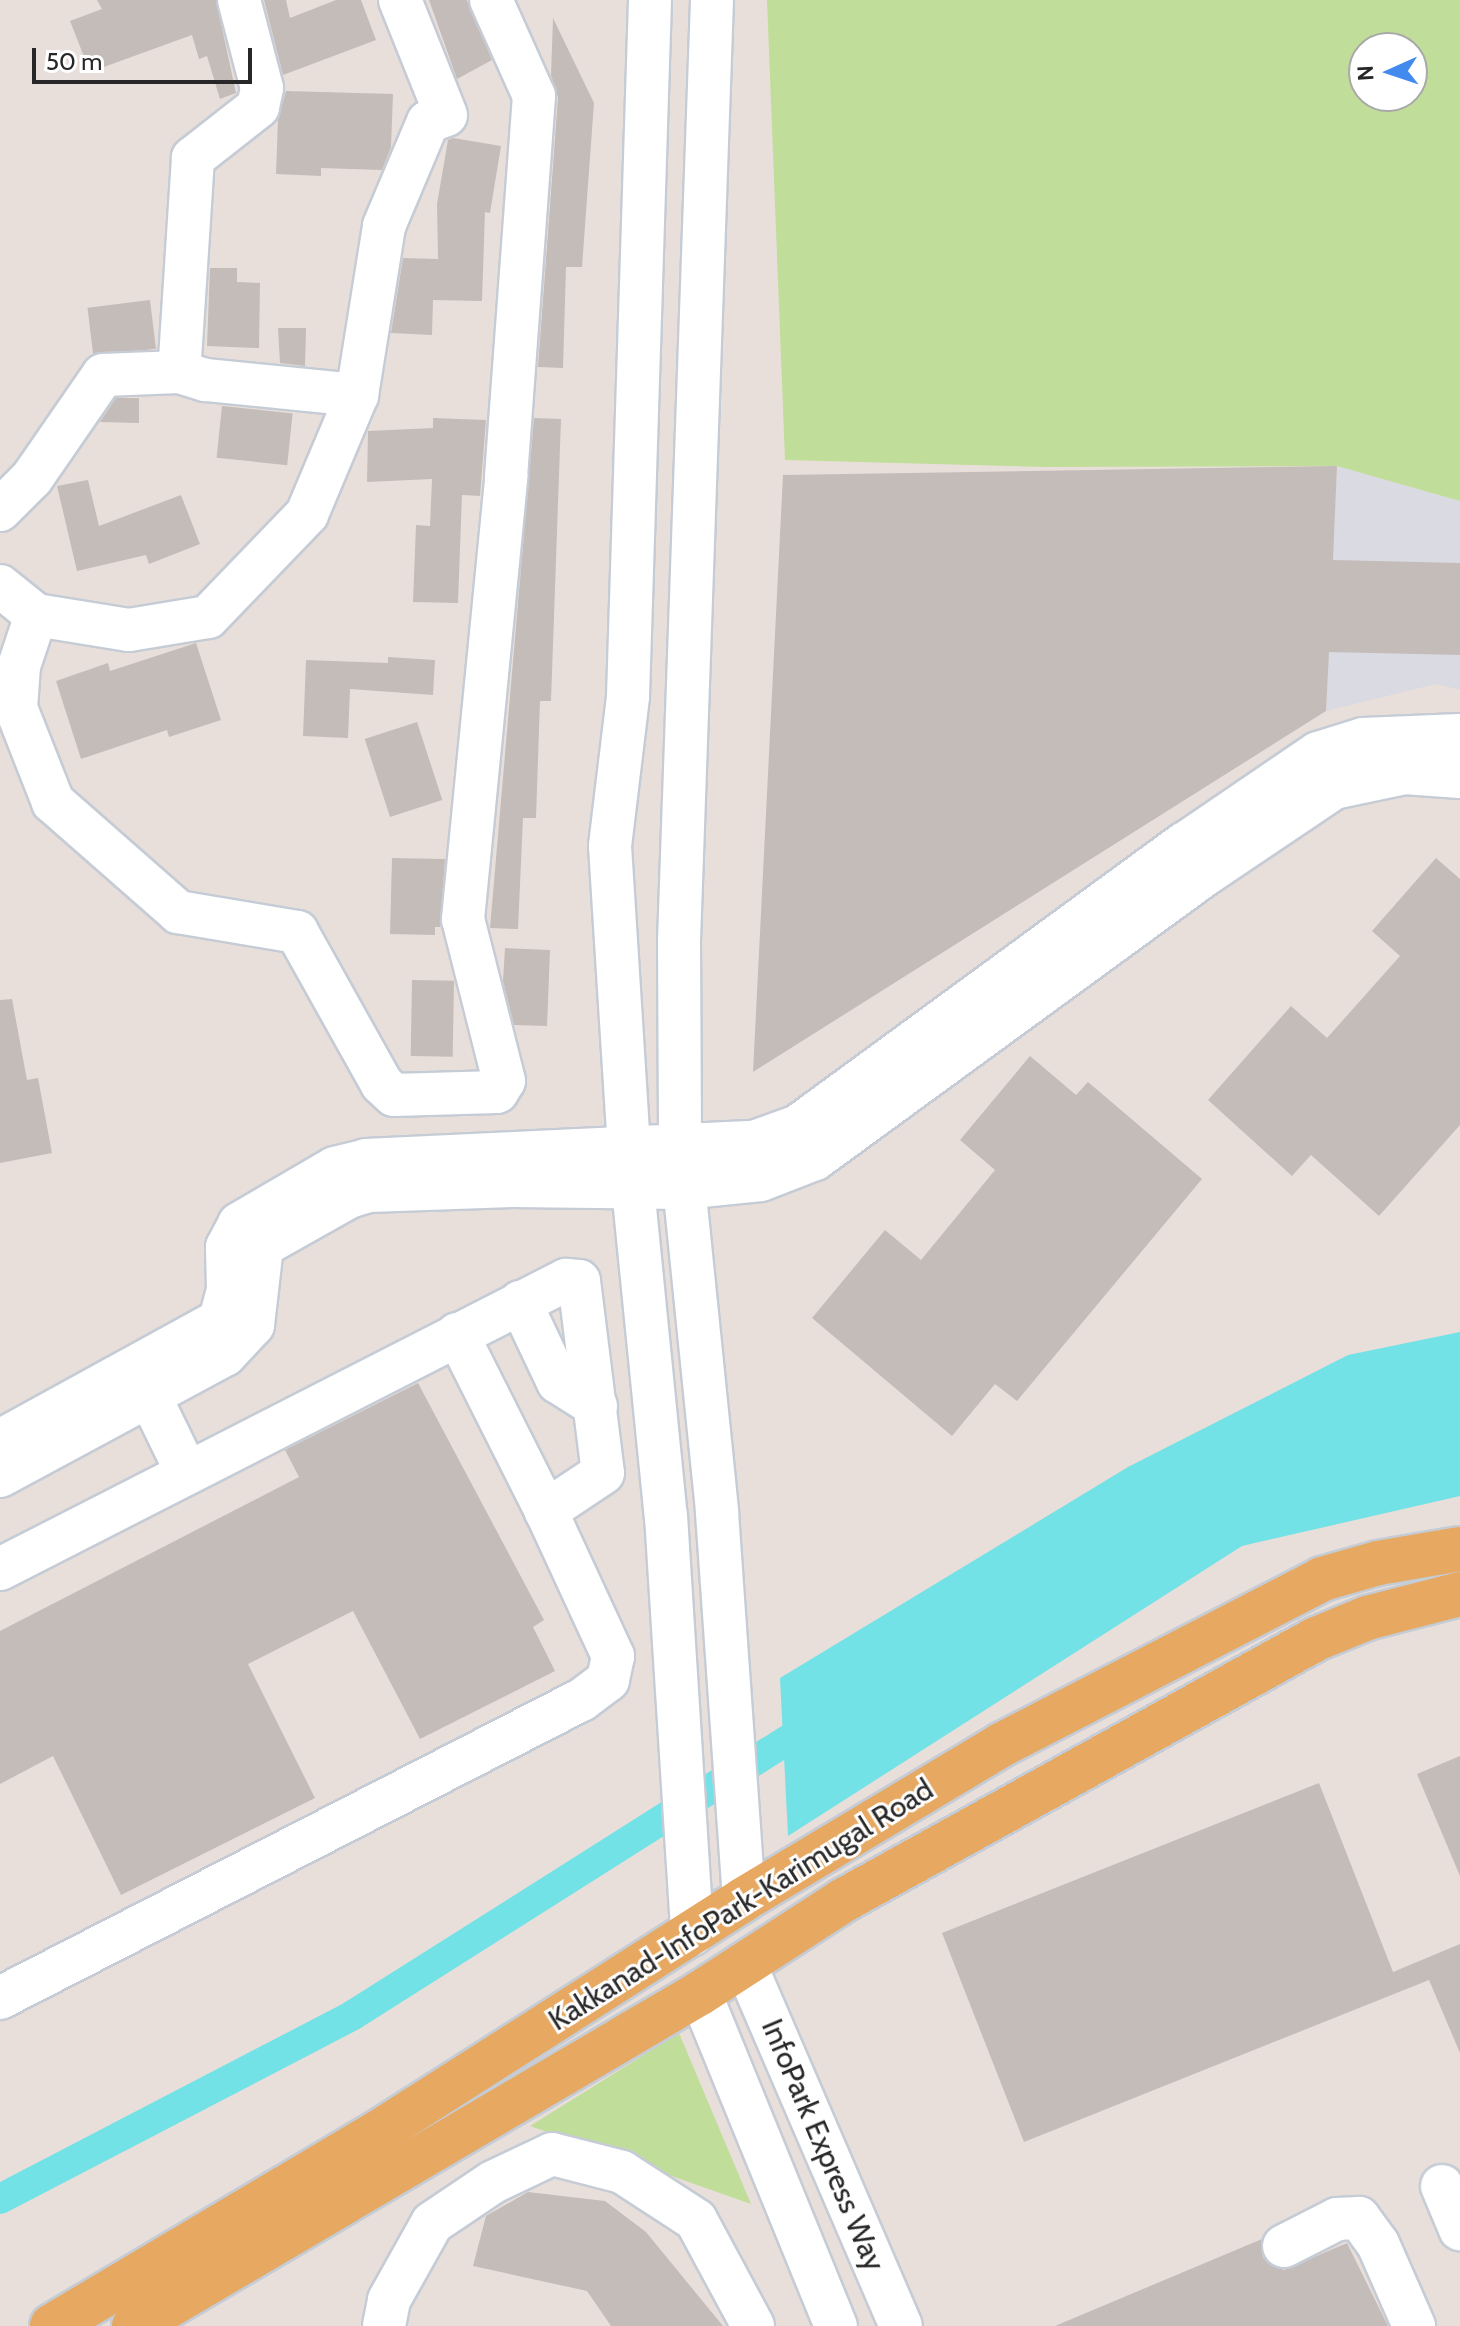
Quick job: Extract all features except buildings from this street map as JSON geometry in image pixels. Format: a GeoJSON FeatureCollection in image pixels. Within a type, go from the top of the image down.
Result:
{"type":"FeatureCollection","features":[{"type":"Feature","properties":{"kind":"main road","name":"Kakkanad-InfoPark-Karimugal Road"},"geometry":{"type":"LineString","coordinates":[[52,2326],[385,2128],[692,1934],[743,1878],[1322,1579],[1378,1563],[1460,1549]]}},
{"type":"Feature","properties":{"kind":"main road","name":"Kakkanad-InfoPark-Karimugal Road"},"geometry":{"type":"LineString","coordinates":[[134,2326],[700,1993],[844,1900],[1316,1639],[1367,1618],[1460,1594]]}},
{"type":"Feature","properties":{"kind":"street"},"geometry":{"type":"LineString","coordinates":[[179,372],[193,158],[258,107],[262,88],[239,0]]}},
{"type":"Feature","properties":{"kind":"street"},"geometry":{"type":"LineString","coordinates":[[0,586],[36,615],[129,630],[208,617],[307,514],[357,395],[384,226],[428,122],[446,115],[400,0]]}},
{"type":"Feature","properties":{"kind":"street"},"geometry":{"type":"LineString","coordinates":[[36,615],[19,666],[16,708],[53,802],[178,912],[297,932],[382,1084],[394,1095],[497,1092],[504,1081],[463,919],[506,477],[534,96],[491,0]]}},
{"type":"Feature","properties":{"kind":"street"},"geometry":{"type":"LineString","coordinates":[[650,0],[628,697],[610,846],[629,1148],[666,1516],[692,1934]]}},
{"type":"Feature","properties":{"kind":"street"},"geometry":{"type":"LineString","coordinates":[[712,0],[679,941],[680,1146],[717,1513],[743,1878]]}},
{"type":"Feature","properties":{"kind":"street"},"geometry":{"type":"LineString","coordinates":[[0,510],[32,478],[103,375],[179,372],[206,380],[357,395]]}},
{"type":"Feature","properties":{"kind":"street"},"geometry":{"type":"LineString","coordinates":[[0,1441],[243,1340],[257,1308],[262,1246],[359,1192],[512,1186],[633,1190],[682,1188],[761,1180],[815,1159],[1318,753],[1363,739],[1460,735]]}},
{"type":"Feature","properties":{"kind":"street"},"geometry":{"type":"LineString","coordinates":[[0,1476],[143,1382],[220,1320],[228,1291],[227,1247],[239,1224],[335,1168],[366,1160],[754,1142],[798,1126],[1132,904],[1334,788],[1405,773],[1460,777]]}},
{"type":"Feature","properties":{"kind":"street"},"geometry":{"type":"LineString","coordinates":[[0,1569],[520,1302],[566,1280],[579,1281],[603,1473],[546,1511]]}},
{"type":"Feature","properties":{"kind":"street"},"geometry":{"type":"LineString","coordinates":[[520,1302],[558,1382],[596,1406]]}},
{"type":"Feature","properties":{"kind":"street"},"geometry":{"type":"LineString","coordinates":[[0,1998],[599,1690],[608,1680],[613,1656],[546,1511],[457,1334]]}},
{"type":"Feature","properties":{"kind":"street"},"geometry":{"type":"LineString","coordinates":[[143,1382],[186,1471]]}},
{"type":"Feature","properties":{"kind":"street","name":"InfoPark Express Way"},"geometry":{"type":"LineString","coordinates":[[745,1964],[901,2326]]}},
{"type":"Feature","properties":{"kind":"street","name":"InfoPark Express Way"},"geometry":{"type":"LineString","coordinates":[[700,1993],[836,2326]]}},
{"type":"Feature","properties":{"kind":"street"},"geometry":{"type":"LineString","coordinates":[[384,2326],[389,2300],[432,2223],[493,2182],[552,2154],[622,2172],[696,2220],[753,2326]]}},
{"type":"Feature","properties":{"kind":"street"},"geometry":{"type":"LineString","coordinates":[[1442,2186],[1460,2229]]}},
{"type":"Feature","properties":{"kind":"street"},"geometry":{"type":"LineString","coordinates":[[1284,2246],[1337,2219],[1359,2218],[1378,2244],[1414,2326]]}},
{"type":"Feature","properties":{"kind":"shaded area"},"geometry":{"type":"Polygon","coordinates":[[[1337,466],[1460,501],[1460,690],[1436,684],[1326,711],[1337,466]]]}},
{"type":"Feature","properties":{"kind":"green space"},"geometry":{"type":"Polygon","coordinates":[[[767,0],[1460,0],[1460,501],[1337,466],[1046,467],[785,460],[767,0]]]}},
{"type":"Feature","properties":{"kind":"green space"},"geometry":{"type":"Polygon","coordinates":[[[679,2033],[751,2204],[530,2126],[679,2033]]]}},
{"type":"Feature","properties":{"kind":"water"},"geometry":{"type":"Polygon","coordinates":[[[1460,1332],[1460,1496],[1242,1546],[788,1836],[780,1678],[1128,1467],[1348,1355],[1460,1332]]]}},
{"type":"Feature","properties":{"kind":"waterway"},"geometry":{"type":"LineString","coordinates":[[0,2199],[353,2015],[816,1722]]}}]}
